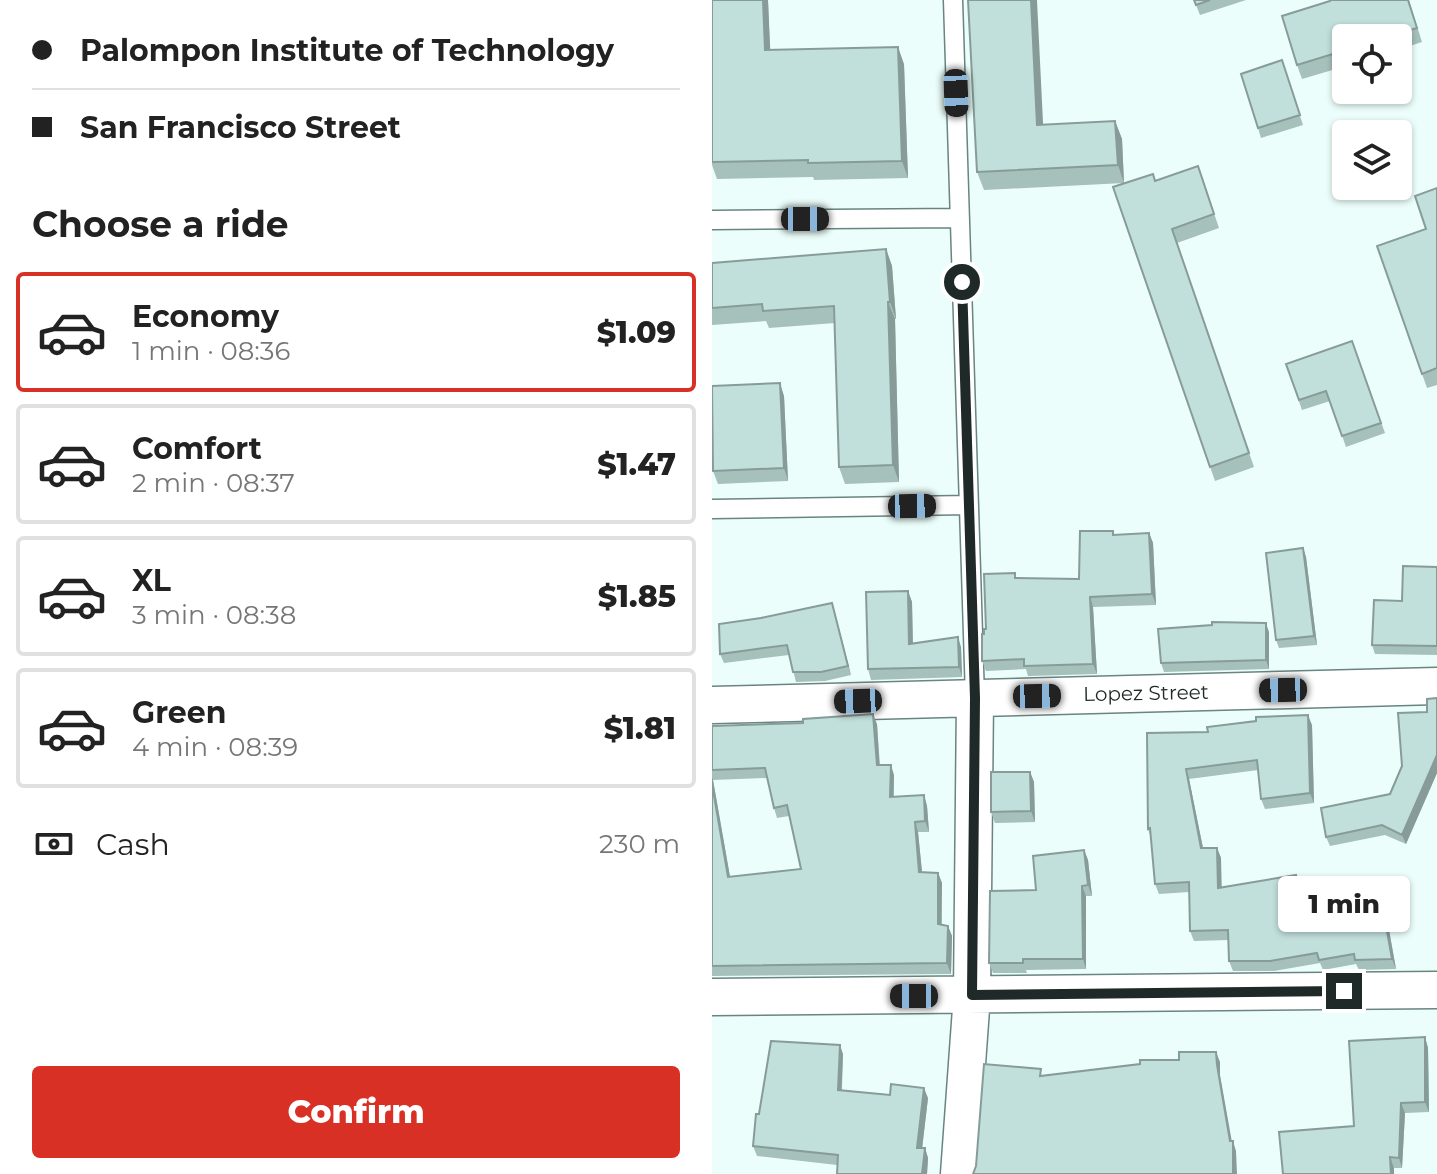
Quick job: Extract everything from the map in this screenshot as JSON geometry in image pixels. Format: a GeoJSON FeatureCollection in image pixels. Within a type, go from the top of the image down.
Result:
{"type":"FeatureCollection","features":[{"type":"Feature","properties":{"kind":"street","name":"Lopez Street"},"geometry":{"type":"LineString","coordinates":[[712,705],[1437,686]]}},
{"type":"Feature","properties":{"kind":"street"},"geometry":{"type":"LineString","coordinates":[[959,1174],[972,995],[975,698]]}},
{"type":"Feature","properties":{"kind":"street"},"geometry":{"type":"LineString","coordinates":[[712,997],[1437,990]]}},
{"type":"Feature","properties":{"kind":"lane"},"geometry":{"type":"LineString","coordinates":[[953,0],[975,698]]}},
{"type":"Feature","properties":{"kind":"lane"},"geometry":{"type":"LineString","coordinates":[[712,220],[960,218]]}},
{"type":"Feature","properties":{"kind":"lane"},"geometry":{"type":"LineString","coordinates":[[712,509],[969,505]]}},
{"type":"Feature","properties":{"kind":"building"},"geometry":{"type":"Polygon","coordinates":[[[712,0],[763,0],[765,50],[898,47],[902,161],[712,162],[712,0]]]}},
{"type":"Feature","properties":{"kind":"building"},"geometry":{"type":"Polygon","coordinates":[[[968,0],[1031,0],[1037,125],[1115,121],[1118,165],[977,172],[968,0]]]}},
{"type":"Feature","properties":{"kind":"building"},"geometry":{"type":"Polygon","coordinates":[[[1408,0],[1417,28],[1412,30],[1412,24],[1332,24],[1332,54],[1297,65],[1282,16],[1330,1],[1408,0]]]}},
{"type":"Feature","properties":{"kind":"building"},"geometry":{"type":"Polygon","coordinates":[[[1282,60],[1300,115],[1258,128],[1241,74],[1282,60]]]}},
{"type":"Feature","properties":{"kind":"building"},"geometry":{"type":"Polygon","coordinates":[[[1198,166],[1214,214],[1172,229],[1249,453],[1210,467],[1113,187],[1153,174],[1155,181],[1198,166]]]}},
{"type":"Feature","properties":{"kind":"building"},"geometry":{"type":"Polygon","coordinates":[[[1437,188],[1437,368],[1422,374],[1377,246],[1426,229],[1415,196],[1437,188]]]}},
{"type":"Feature","properties":{"kind":"building"},"geometry":{"type":"Polygon","coordinates":[[[886,249],[893,465],[839,467],[834,306],[763,311],[762,304],[712,308],[712,263],[886,249]]]}},
{"type":"Feature","properties":{"kind":"building"},"geometry":{"type":"Polygon","coordinates":[[[1352,341],[1381,423],[1342,436],[1326,391],[1299,400],[1286,364],[1352,341]]]}},
{"type":"Feature","properties":{"kind":"building"},"geometry":{"type":"Polygon","coordinates":[[[780,383],[784,468],[713,471],[712,386],[780,383]]]}},
{"type":"Feature","properties":{"kind":"building"},"geometry":{"type":"Polygon","coordinates":[[[1080,531],[1113,531],[1113,535],[1149,533],[1152,594],[1090,597],[1093,664],[1024,666],[1024,659],[982,661],[982,634],[986,629],[984,574],[1015,573],[1015,578],[1079,579],[1080,531]]]}},
{"type":"Feature","properties":{"kind":"building"},"geometry":{"type":"Polygon","coordinates":[[[1303,548],[1314,636],[1276,640],[1266,553],[1303,548]]]}},
{"type":"Feature","properties":{"kind":"building"},"geometry":{"type":"Polygon","coordinates":[[[1403,566],[1437,567],[1437,646],[1372,645],[1374,600],[1402,601],[1403,566]]]}},
{"type":"Feature","properties":{"kind":"building"},"geometry":{"type":"Polygon","coordinates":[[[908,591],[909,644],[958,637],[959,667],[868,669],[866,592],[908,591]]]}},
{"type":"Feature","properties":{"kind":"building"},"geometry":{"type":"Polygon","coordinates":[[[832,603],[848,666],[821,672],[793,672],[787,645],[720,654],[719,624],[832,603]]]}},
{"type":"Feature","properties":{"kind":"building"},"geometry":{"type":"Polygon","coordinates":[[[1212,622],[1266,623],[1266,660],[1161,663],[1158,629],[1212,625],[1212,622]]]}},
{"type":"Feature","properties":{"kind":"building"},"geometry":{"type":"Polygon","coordinates":[[[1437,698],[1437,755],[1402,835],[1382,825],[1326,837],[1321,808],[1390,794],[1402,766],[1398,713],[1427,712],[1427,699],[1437,698]]]}},
{"type":"Feature","properties":{"kind":"building"},"geometry":{"type":"Polygon","coordinates":[[[873,714],[877,765],[891,765],[890,797],[924,795],[925,821],[915,822],[919,872],[938,873],[938,924],[948,926],[947,963],[712,966],[712,784],[728,877],[801,869],[787,805],[774,808],[765,768],[712,770],[712,726],[803,723],[803,719],[873,714]]]}},
{"type":"Feature","properties":{"kind":"building"},"geometry":{"type":"Polygon","coordinates":[[[1308,715],[1310,793],[1261,799],[1257,760],[1186,769],[1201,848],[1217,848],[1218,888],[1296,875],[1301,909],[1330,902],[1336,929],[1385,920],[1392,959],[1355,960],[1354,954],[1319,960],[1317,953],[1270,961],[1229,961],[1228,930],[1190,931],[1189,882],[1155,884],[1148,829],[1147,733],[1208,732],[1207,727],[1256,721],[1256,717],[1308,715]]]}},
{"type":"Feature","properties":{"kind":"building"},"geometry":{"type":"Polygon","coordinates":[[[991,772],[1030,772],[1031,811],[991,812],[991,772]]]}},
{"type":"Feature","properties":{"kind":"building"},"geometry":{"type":"Polygon","coordinates":[[[1084,850],[1088,885],[1082,886],[1083,959],[1023,959],[1023,963],[989,963],[990,891],[1036,890],[1033,856],[1084,850]]]}},
{"type":"Feature","properties":{"kind":"building"},"geometry":{"type":"Polygon","coordinates":[[[1425,1037],[1425,1102],[1401,1103],[1399,1158],[1390,1157],[1391,1174],[1283,1174],[1279,1132],[1354,1126],[1349,1041],[1425,1037]]]}},
{"type":"Feature","properties":{"kind":"building"},"geometry":{"type":"Polygon","coordinates":[[[771,1041],[840,1045],[838,1090],[890,1095],[891,1084],[924,1088],[917,1148],[925,1148],[922,1174],[837,1174],[838,1155],[753,1146],[756,1114],[759,1114],[771,1041]]]}},
{"type":"Feature","properties":{"kind":"building"},"geometry":{"type":"Polygon","coordinates":[[[1179,1052],[1216,1052],[1230,1141],[1233,1141],[1233,1174],[973,1174],[984,1064],[1041,1069],[1040,1076],[1140,1064],[1140,1060],[1179,1060],[1179,1052]]]}},
{"type":"Feature","properties":{"kind":"route"},"geometry":{"type":"LineString","coordinates":[[962,282],[975,698],[972,995],[1344,991]]}}]}
